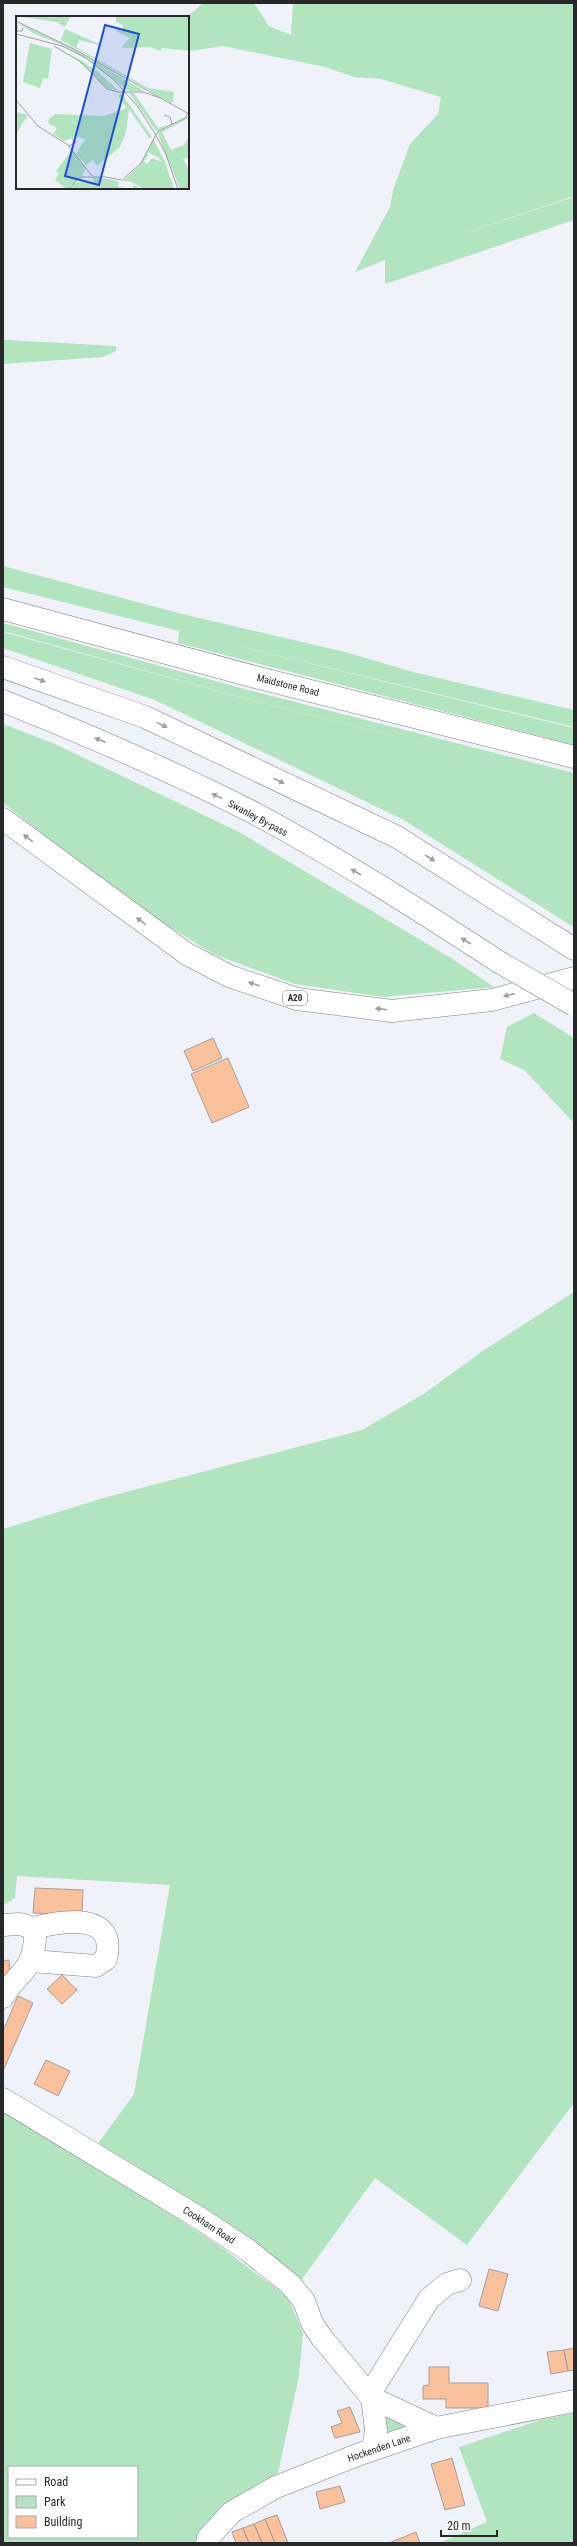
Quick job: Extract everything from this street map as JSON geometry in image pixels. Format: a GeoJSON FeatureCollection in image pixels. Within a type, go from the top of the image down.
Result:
{"type":"FeatureCollection","features":[{"type":"Feature","properties":{"kind":"main road","name":"Maidstone Road"},"geometry":{"type":"LineString","coordinates":[[3,609],[255,677],[574,757]]}},
{"type":"Feature","properties":{"kind":"main road"},"geometry":{"type":"LineString","coordinates":[[3,667],[146,717],[397,837],[574,949]]}},
{"type":"Feature","properties":{"kind":"main road","name":"Swanley By-pass"},"geometry":{"type":"LineString","coordinates":[[3,702],[102,740],[254,814],[388,891],[499,962],[574,1005]]}},
{"type":"Feature","properties":{"kind":"main road","name":"A20"},"geometry":{"type":"LineString","coordinates":[[3,819],[187,954],[229,976],[297,998],[392,1011],[492,1000],[574,978]]}},
{"type":"Feature","properties":{"kind":"main road"},"geometry":{"type":"LineString","coordinates":[[3,1925],[20,1924],[33,1928],[68,1922],[95,1925],[102,1929],[108,1947],[106,1959],[96,1966],[32,1961]]}},
{"type":"Feature","properties":{"kind":"main road"},"geometry":{"type":"LineString","coordinates":[[3,1997],[9,1986],[23,1974],[32,1961],[35,1934],[33,1928]]}},
{"type":"Feature","properties":{"kind":"main road","name":"Cookham Road"},"geometry":{"type":"LineString","coordinates":[[3,2099],[201,2219],[249,2251],[290,2284],[304,2301],[312,2323],[322,2338],[371,2397],[436,2428]]}},
{"type":"Feature","properties":{"kind":"main road"},"geometry":{"type":"LineString","coordinates":[[373,2449],[376,2430],[371,2397],[429,2299],[441,2288],[460,2280]]}},
{"type":"Feature","properties":{"kind":"main road","name":"Hockenden Lane"},"geometry":{"type":"LineString","coordinates":[[207,2543],[208,2538],[232,2512],[276,2487],[373,2449],[436,2428],[574,2401]]}},
{"type":"Feature","properties":{"kind":"green space"},"geometry":{"type":"Polygon","coordinates":[[[203,3],[254,3],[269,26],[291,35],[293,3],[574,3],[574,196],[440,241],[574,197],[574,220],[385,284],[385,260],[355,272],[390,207],[393,190],[410,144],[438,114],[441,97],[381,79],[354,77],[325,67],[223,46],[191,51],[189,46],[188,16],[203,3]]]}},
{"type":"Feature","properties":{"kind":"green space"},"geometry":{"type":"Polygon","coordinates":[[[3,339],[116,346],[116,351],[103,357],[3,364],[3,339]]]}},
{"type":"Feature","properties":{"kind":"green space"},"geometry":{"type":"Polygon","coordinates":[[[3,566],[182,614],[349,653],[413,672],[574,710],[574,727],[201,637],[574,728],[574,745],[178,643],[179,631],[3,587],[3,566]]]}},
{"type":"Feature","properties":{"kind":"green space"},"geometry":{"type":"Polygon","coordinates":[[[3,623],[248,690],[574,773],[574,781],[248,699],[3,631],[3,623]]]}},
{"type":"Feature","properties":{"kind":"green space"},"geometry":{"type":"Polygon","coordinates":[[[3,632],[247,699],[574,781],[574,924],[572,926],[402,819],[155,700],[3,648],[3,632]]]}},
{"type":"Feature","properties":{"kind":"green space"},"geometry":{"type":"Polygon","coordinates":[[[3,724],[55,744],[239,832],[451,958],[494,987],[383,997],[295,984],[213,954],[135,905],[3,803],[3,724]]]}},
{"type":"Feature","properties":{"kind":"green space"},"geometry":{"type":"Polygon","coordinates":[[[534,1013],[574,1038],[574,1123],[524,1070],[500,1059],[507,1027],[534,1013]]]}},
{"type":"Feature","properties":{"kind":"green space"},"geometry":{"type":"Polygon","coordinates":[[[574,1292],[574,2103],[467,2245],[375,2178],[295,2289],[92,2152],[134,2094],[170,1885],[17,1876],[15,1898],[3,1905],[3,1529],[107,1497],[362,1430],[425,1393],[484,1350],[574,1292]]]}},
{"type":"Feature","properties":{"kind":"green space"},"geometry":{"type":"Polygon","coordinates":[[[3,2106],[214,2242],[288,2297],[303,2333],[299,2376],[278,2473],[244,2494],[203,2543],[3,2543],[3,2106]]]}},
{"type":"Feature","properties":{"kind":"green space"},"geometry":{"type":"Polygon","coordinates":[[[574,2413],[574,2543],[439,2543],[487,2522],[459,2447],[540,2420],[574,2413]]]}},
{"type":"Feature","properties":{"kind":"green space"},"geometry":{"type":"Polygon","coordinates":[[[380,2414],[414,2425],[387,2432],[382,2427],[380,2414]]]}},
{"type":"Feature","properties":{"kind":"building"},"geometry":{"type":"Polygon","coordinates":[[[213,1038],[222,1058],[193,1071],[184,1051],[213,1038]]]}},
{"type":"Feature","properties":{"kind":"building"},"geometry":{"type":"Polygon","coordinates":[[[228,1058],[249,1107],[212,1123],[191,1074],[228,1058]]]}},
{"type":"Feature","properties":{"kind":"building"},"geometry":{"type":"Polygon","coordinates":[[[35,1888],[83,1890],[82,1915],[33,1913],[35,1888]]]}},
{"type":"Feature","properties":{"kind":"building"},"geometry":{"type":"Polygon","coordinates":[[[9,1960],[10,1977],[3,1977],[3,1961],[9,1960]]]}},
{"type":"Feature","properties":{"kind":"building"},"geometry":{"type":"Polygon","coordinates":[[[62,1975],[77,1990],[62,2004],[47,1989],[62,1975]]]}},
{"type":"Feature","properties":{"kind":"building"},"geometry":{"type":"Polygon","coordinates":[[[18,1996],[33,2003],[3,2071],[3,2031],[18,1996]]]}},
{"type":"Feature","properties":{"kind":"building"},"geometry":{"type":"Polygon","coordinates":[[[46,2060],[70,2071],[58,2096],[34,2084],[46,2060]]]}},
{"type":"Feature","properties":{"kind":"building"},"geometry":{"type":"Polygon","coordinates":[[[489,2269],[508,2274],[498,2311],[479,2306],[489,2269]]]}},
{"type":"Feature","properties":{"kind":"building"},"geometry":{"type":"Polygon","coordinates":[[[574,2348],[574,2370],[568,2371],[564,2350],[574,2348]]]}},
{"type":"Feature","properties":{"kind":"building"},"geometry":{"type":"Polygon","coordinates":[[[564,2350],[568,2371],[551,2374],[547,2352],[564,2350]]]}},
{"type":"Feature","properties":{"kind":"building"},"geometry":{"type":"Polygon","coordinates":[[[429,2367],[449,2367],[449,2383],[488,2383],[488,2408],[446,2408],[446,2399],[423,2399],[423,2386],[429,2385],[429,2367]]]}},
{"type":"Feature","properties":{"kind":"building"},"geometry":{"type":"Polygon","coordinates":[[[350,2407],[360,2432],[335,2438],[331,2427],[342,2423],[337,2411],[350,2407]]]}},
{"type":"Feature","properties":{"kind":"building"},"geometry":{"type":"Polygon","coordinates":[[[452,2458],[465,2505],[445,2510],[431,2464],[452,2458]]]}},
{"type":"Feature","properties":{"kind":"building"},"geometry":{"type":"Polygon","coordinates":[[[340,2486],[345,2502],[320,2509],[316,2492],[340,2486]]]}},
{"type":"Feature","properties":{"kind":"building"},"geometry":{"type":"Polygon","coordinates":[[[277,2515],[288,2543],[275,2543],[265,2519],[277,2515]]]}},
{"type":"Feature","properties":{"kind":"building"},"geometry":{"type":"Polygon","coordinates":[[[265,2519],[275,2543],[262,2543],[254,2524],[265,2519]]]}},
{"type":"Feature","properties":{"kind":"building"},"geometry":{"type":"Polygon","coordinates":[[[254,2524],[262,2543],[249,2543],[243,2528],[254,2524]]]}},
{"type":"Feature","properties":{"kind":"building"},"geometry":{"type":"Polygon","coordinates":[[[243,2528],[249,2543],[236,2543],[232,2532],[243,2528]]]}},
{"type":"Feature","properties":{"kind":"building"},"geometry":{"type":"Polygon","coordinates":[[[416,2532],[420,2543],[389,2543],[416,2532]]]}}]}
